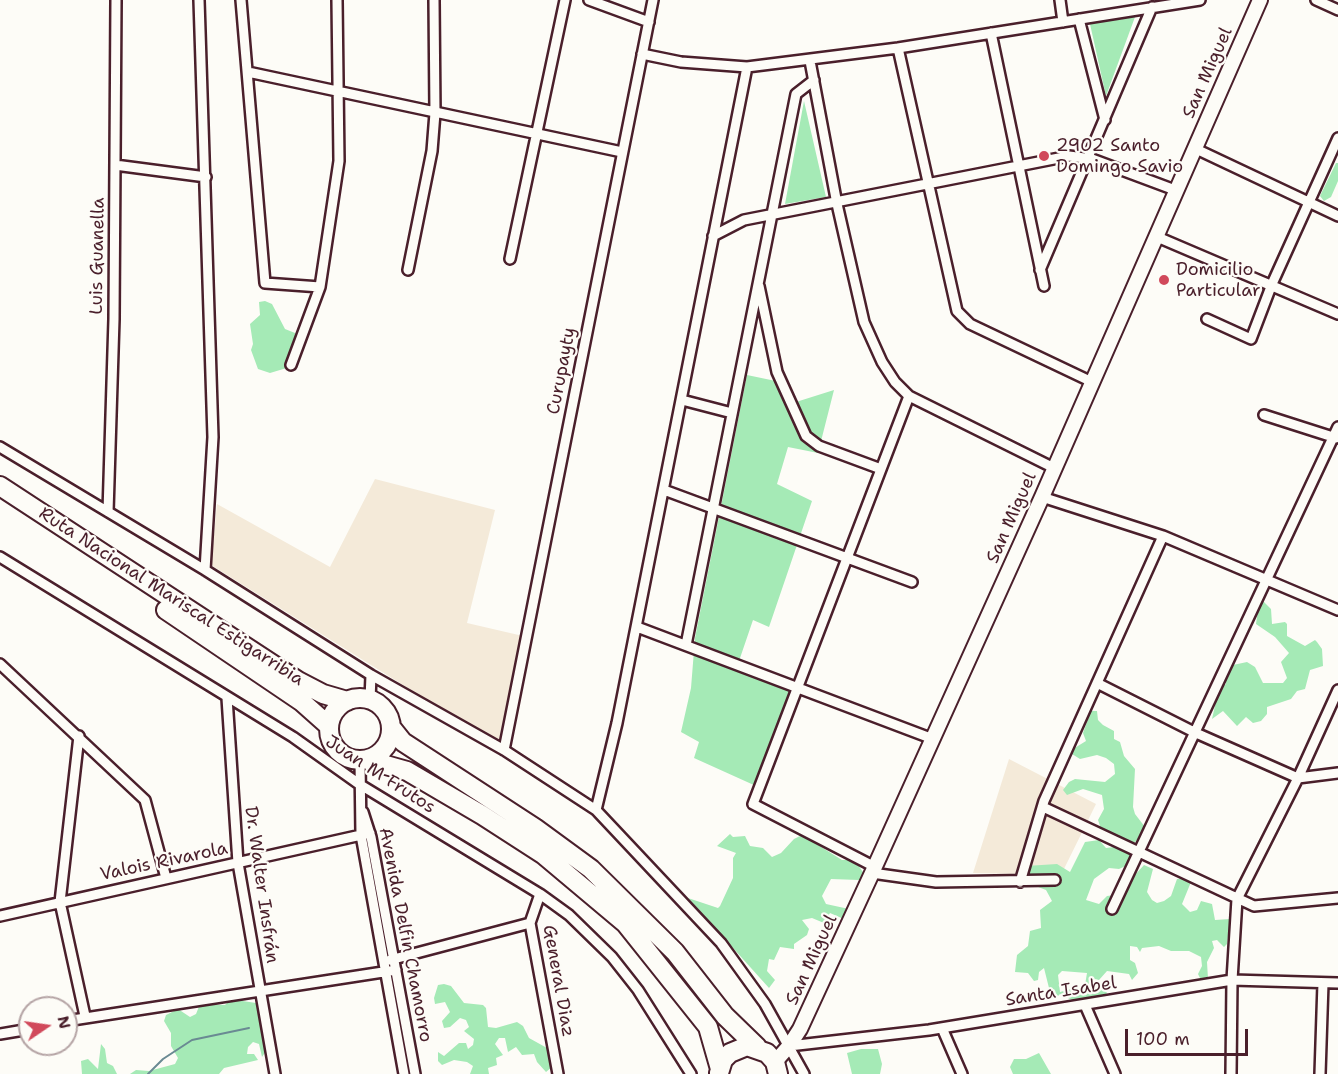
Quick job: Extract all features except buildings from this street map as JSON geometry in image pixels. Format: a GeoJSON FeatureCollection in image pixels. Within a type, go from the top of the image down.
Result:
{"type":"FeatureCollection","features":[{"type":"Feature","properties":{"kind":"highway","name":"Ruta Nacional Mariscal Estigarribia"},"geometry":{"type":"LineString","coordinates":[[0,486],[298,681],[323,694],[347,701]]}},
{"type":"Feature","properties":{"kind":"highway","name":"Ruta Nacional Mariscal Estigarribia"},"geometry":{"type":"LineString","coordinates":[[0,499],[303,702],[329,726]]}},
{"type":"Feature","properties":{"kind":"highway"},"geometry":{"type":"LineString","coordinates":[[719,1071],[719,1057],[708,1027],[625,923],[544,855],[482,815],[407,771],[347,758],[337,750],[330,739],[329,726],[337,708],[356,698],[370,700],[385,711],[391,727],[403,742],[535,828],[591,869],[668,944],[725,1016],[757,1047],[767,1053],[776,1068]]}},
{"type":"Feature","properties":{"kind":"highway"},"geometry":{"type":"LineString","coordinates":[[364,760],[376,756],[387,744],[391,727]]}},
{"type":"Feature","properties":{"kind":"highway"},"geometry":{"type":"LineString","coordinates":[[719,1071],[726,1056],[734,1050],[747,1046],[757,1047]]}},
{"type":"Feature","properties":{"kind":"street","name":"Luis Guanella"},"geometry":{"type":"LineString","coordinates":[[108,512],[116,0]]}},
{"type":"Feature","properties":{"kind":"street"},"geometry":{"type":"LineString","coordinates":[[199,0],[213,437],[205,570]]}},
{"type":"Feature","properties":{"kind":"street"},"geometry":{"type":"LineString","coordinates":[[241,0],[265,284],[320,287]]}},
{"type":"Feature","properties":{"kind":"street"},"geometry":{"type":"LineString","coordinates":[[291,365],[320,287],[339,161],[340,90],[337,0]]}},
{"type":"Feature","properties":{"kind":"street"},"geometry":{"type":"LineString","coordinates":[[408,270],[432,152],[435,113],[434,0]]}},
{"type":"Feature","properties":{"kind":"street"},"geometry":{"type":"LineString","coordinates":[[510,260],[565,0]]}},
{"type":"Feature","properties":{"kind":"street"},"geometry":{"type":"LineString","coordinates":[[589,0],[649,22]]}},
{"type":"Feature","properties":{"kind":"street","name":"Curupayty"},"geometry":{"type":"LineString","coordinates":[[504,750],[653,0]]}},
{"type":"Feature","properties":{"kind":"street"},"geometry":{"type":"LineString","coordinates":[[1060,0],[1063,22]]}},
{"type":"Feature","properties":{"kind":"street"},"geometry":{"type":"LineString","coordinates":[[642,54],[681,62],[747,67],[810,61],[1200,0]]}},
{"type":"Feature","properties":{"kind":"street","name":"San Miguel"},"geometry":{"type":"LineString","coordinates":[[776,1068],[789,1046],[873,870],[933,739],[1260,0]]}},
{"type":"Feature","properties":{"kind":"street"},"geometry":{"type":"LineString","coordinates":[[1316,0],[1338,10]]}},
{"type":"Feature","properties":{"kind":"street"},"geometry":{"type":"LineString","coordinates":[[1040,270],[1152,7]]}},
{"type":"Feature","properties":{"kind":"street"},"geometry":{"type":"LineString","coordinates":[[1079,19],[1105,120]]}},
{"type":"Feature","properties":{"kind":"street"},"geometry":{"type":"LineString","coordinates":[[991,33],[1044,286]]}},
{"type":"Feature","properties":{"kind":"street"},"geometry":{"type":"LineString","coordinates":[[898,48],[957,311],[963,319],[1092,382]]}},
{"type":"Feature","properties":{"kind":"street"},"geometry":{"type":"LineString","coordinates":[[810,61],[837,204],[864,322],[872,342],[895,382],[909,396],[1054,468]]}},
{"type":"Feature","properties":{"kind":"street"},"geometry":{"type":"LineString","coordinates":[[596,810],[637,627],[747,67]]}},
{"type":"Feature","properties":{"kind":"street"},"geometry":{"type":"LineString","coordinates":[[248,72],[622,152]]}},
{"type":"Feature","properties":{"kind":"street"},"geometry":{"type":"LineString","coordinates":[[686,645],[796,94],[814,80]]}},
{"type":"Feature","properties":{"kind":"street"},"geometry":{"type":"LineString","coordinates":[[1207,320],[1251,339],[1272,284],[1338,138]]}},
{"type":"Feature","properties":{"kind":"street"},"geometry":{"type":"LineString","coordinates":[[1194,148],[1338,216]]}},
{"type":"Feature","properties":{"kind":"street"},"geometry":{"type":"LineString","coordinates":[[713,236],[744,220],[837,204],[1069,156],[1089,158],[1175,190]]}},
{"type":"Feature","properties":{"kind":"street"},"geometry":{"type":"LineString","coordinates":[[115,165],[206,177]]}},
{"type":"Feature","properties":{"kind":"street"},"geometry":{"type":"LineString","coordinates":[[1155,236],[1338,314]]}},
{"type":"Feature","properties":{"kind":"street"},"geometry":{"type":"LineString","coordinates":[[758,282],[777,372],[806,436],[819,446],[881,469]]}},
{"type":"Feature","properties":{"kind":"street"},"geometry":{"type":"LineString","coordinates":[[909,396],[753,805],[873,870],[936,882],[1055,880]]}},
{"type":"Feature","properties":{"kind":"street"},"geometry":{"type":"LineString","coordinates":[[682,400],[732,413]]}},
{"type":"Feature","properties":{"kind":"street"},"geometry":{"type":"LineString","coordinates":[[1264,415],[1336,438]]}},
{"type":"Feature","properties":{"kind":"street"},"geometry":{"type":"LineString","coordinates":[[1112,909],[1196,733],[1265,578],[1336,438],[1338,427]]}},
{"type":"Feature","properties":{"kind":"street"},"geometry":{"type":"LineString","coordinates":[[0,447],[205,570],[371,675],[504,750],[596,810],[721,943],[765,1004],[804,1074]]}},
{"type":"Feature","properties":{"kind":"street"},"geometry":{"type":"LineString","coordinates":[[664,490],[912,582]]}},
{"type":"Feature","properties":{"kind":"street"},"geometry":{"type":"LineString","coordinates":[[1042,497],[1163,536],[1338,610]]}},
{"type":"Feature","properties":{"kind":"street"},"geometry":{"type":"LineString","coordinates":[[1020,882],[1043,807],[1163,536]]}},
{"type":"Feature","properties":{"kind":"street","name":"Juan M Frutos"},"geometry":{"type":"LineString","coordinates":[[0,557],[293,737],[359,784],[540,894],[569,915],[612,957],[638,990],[691,1074]]}},
{"type":"Feature","properties":{"kind":"street"},"geometry":{"type":"LineString","coordinates":[[637,627],[933,739]]}},
{"type":"Feature","properties":{"kind":"street"},"geometry":{"type":"LineString","coordinates":[[2,668],[79,736],[145,800],[166,878]]}},
{"type":"Feature","properties":{"kind":"street"},"geometry":{"type":"LineString","coordinates":[[370,700],[371,675]]}},
{"type":"Feature","properties":{"kind":"street"},"geometry":{"type":"LineString","coordinates":[[1097,683],[1196,733],[1298,778],[1338,773]]}},
{"type":"Feature","properties":{"kind":"street"},"geometry":{"type":"LineString","coordinates":[[1231,1074],[1232,980],[1237,899],[1298,778],[1338,690]]}},
{"type":"Feature","properties":{"kind":"street","name":"Dr. Walter Insfrán"},"geometry":{"type":"LineString","coordinates":[[227,698],[238,863],[275,1074]]}},
{"type":"Feature","properties":{"kind":"street"},"geometry":{"type":"LineString","coordinates":[[79,736],[60,902],[85,1017]]}},
{"type":"Feature","properties":{"kind":"street","name":"Avenida Delfin Chamorro"},"geometry":{"type":"LineString","coordinates":[[364,760],[359,784],[360,802],[383,962],[404,1074]]}},
{"type":"Feature","properties":{"kind":"street"},"geometry":{"type":"LineString","coordinates":[[1043,807],[1140,851],[1237,899],[1258,906],[1338,898]]}},
{"type":"Feature","properties":{"kind":"street","name":"Avenida Delfin Chamorro"},"geometry":{"type":"LineString","coordinates":[[365,834],[394,959],[415,1074]]}},
{"type":"Feature","properties":{"kind":"street","name":"Valois Rivarola"},"geometry":{"type":"LineString","coordinates":[[0,916],[365,834]]}},
{"type":"Feature","properties":{"kind":"street","name":"General Diaz"},"geometry":{"type":"LineString","coordinates":[[540,894],[530,923],[558,1074]]}},
{"type":"Feature","properties":{"kind":"street"},"geometry":{"type":"LineString","coordinates":[[383,962],[530,923]]}},
{"type":"Feature","properties":{"kind":"street"},"geometry":{"type":"LineString","coordinates":[[78,1018],[396,970]]}},
{"type":"Feature","properties":{"kind":"street","name":"Santa Isabel"},"geometry":{"type":"LineString","coordinates":[[789,1046],[942,1028],[1232,980],[1338,984]]}},
{"type":"Feature","properties":{"kind":"street"},"geometry":{"type":"LineString","coordinates":[[1320,1074],[1323,983]]}},
{"type":"Feature","properties":{"kind":"street"},"geometry":{"type":"LineString","coordinates":[[1085,1005],[1115,1074]]}},
{"type":"Feature","properties":{"kind":"street"},"geometry":{"type":"LineString","coordinates":[[942,1028],[962,1074]]}},
{"type":"Feature","properties":{"kind":"street"},"geometry":{"type":"LineString","coordinates":[[0,1034],[18,1031]]}},
{"type":"Feature","properties":{"kind":"shaded area"},"geometry":{"type":"Polygon","coordinates":[[[375,479],[495,510],[467,623],[523,636],[499,745],[211,565],[217,504],[330,567],[375,479]]]}},
{"type":"Feature","properties":{"kind":"shaded area"},"geometry":{"type":"Polygon","coordinates":[[[1009,759],[1096,804],[1061,875],[973,873],[1009,759]]]}},
{"type":"Feature","properties":{"kind":"green space"},"geometry":{"type":"Polygon","coordinates":[[[1135,17],[1106,96],[1090,24],[1135,17]]]}},
{"type":"Feature","properties":{"kind":"green space"},"geometry":{"type":"Polygon","coordinates":[[[804,101],[826,197],[785,204],[804,101]]]}},
{"type":"Feature","properties":{"kind":"green space"},"geometry":{"type":"Polygon","coordinates":[[[1338,163],[1338,181],[1331,197],[1324,201],[1320,196],[1338,163]]]}},
{"type":"Feature","properties":{"kind":"green space"},"geometry":{"type":"Polygon","coordinates":[[[265,301],[272,304],[285,329],[295,333],[303,352],[290,367],[270,373],[258,369],[251,350],[253,344],[250,324],[260,315],[259,302],[265,301]]]}},
{"type":"Feature","properties":{"kind":"green space"},"geometry":{"type":"Polygon","coordinates":[[[747,375],[790,384],[796,402],[834,390],[818,453],[788,447],[777,484],[812,501],[769,627],[753,620],[739,661],[795,683],[756,786],[694,758],[699,742],[681,732],[691,688],[695,638],[747,375]]]}},
{"type":"Feature","properties":{"kind":"green space"},"geometry":{"type":"Polygon","coordinates":[[[1259,602],[1264,602],[1271,609],[1272,624],[1285,622],[1287,624],[1287,636],[1305,646],[1315,640],[1317,642],[1322,649],[1323,666],[1310,670],[1305,689],[1297,691],[1291,699],[1267,707],[1267,714],[1261,721],[1253,723],[1246,717],[1237,726],[1223,711],[1212,719],[1219,688],[1226,684],[1226,676],[1233,665],[1247,662],[1255,667],[1263,683],[1283,683],[1287,678],[1281,662],[1289,653],[1275,637],[1256,624],[1259,602]]]}},
{"type":"Feature","properties":{"kind":"green space"},"geometry":{"type":"Polygon","coordinates":[[[1091,711],[1097,711],[1098,720],[1114,731],[1114,739],[1120,742],[1124,756],[1135,769],[1133,807],[1135,814],[1145,827],[1143,834],[1133,844],[1102,832],[1098,820],[1104,809],[1102,795],[1083,789],[1067,795],[1063,790],[1069,782],[1075,779],[1105,782],[1115,774],[1114,764],[1106,758],[1097,755],[1080,759],[1072,754],[1073,749],[1086,741],[1083,733],[1091,711]]]}},
{"type":"Feature","properties":{"kind":"green space"},"geometry":{"type":"Polygon","coordinates":[[[730,834],[733,837],[745,836],[750,846],[763,848],[772,857],[781,853],[794,839],[802,835],[842,860],[855,860],[866,877],[859,880],[831,879],[822,896],[826,904],[849,909],[846,920],[830,913],[824,923],[812,918],[802,920],[809,929],[807,935],[794,944],[794,949],[780,947],[774,960],[769,959],[767,971],[775,980],[769,988],[688,898],[718,908],[720,906],[733,878],[733,858],[736,853],[717,846],[730,834]]]}},
{"type":"Feature","properties":{"kind":"green space"},"geometry":{"type":"Polygon","coordinates":[[[1099,840],[1106,848],[1123,846],[1129,850],[1132,863],[1119,869],[1109,868],[1094,879],[1086,900],[1099,904],[1107,896],[1115,895],[1115,899],[1108,908],[1109,913],[1118,912],[1133,877],[1144,865],[1153,869],[1147,892],[1152,900],[1157,903],[1164,901],[1171,896],[1177,879],[1187,878],[1191,882],[1182,904],[1190,912],[1197,910],[1201,901],[1212,904],[1215,920],[1230,919],[1227,944],[1224,947],[1217,940],[1212,941],[1214,948],[1207,962],[1208,979],[1201,980],[1198,974],[1202,966],[1201,957],[1189,951],[1171,951],[1159,946],[1142,948],[1140,952],[1137,947],[1130,946],[1130,960],[1135,963],[1138,973],[1132,980],[1129,974],[1107,971],[1099,980],[1091,978],[1090,983],[1093,989],[1107,990],[1106,997],[1076,1002],[1060,994],[1056,998],[1051,996],[1044,968],[1039,972],[1038,980],[1034,981],[1028,973],[1015,972],[1017,955],[1028,946],[1030,931],[1041,928],[1040,910],[1052,901],[1046,890],[1025,882],[1026,866],[1057,864],[1070,872],[1085,842],[1099,840]],[[1062,971],[1058,975],[1060,992],[1085,985],[1087,973],[1062,971]]]}},
{"type":"Feature","properties":{"kind":"green space"},"geometry":{"type":"Polygon","coordinates":[[[438,985],[451,986],[464,1003],[483,1005],[486,1008],[488,1027],[496,1028],[517,1022],[523,1026],[529,1038],[547,1048],[552,1067],[546,1072],[537,1062],[534,1054],[522,1055],[516,1047],[508,1052],[505,1038],[499,1038],[495,1044],[503,1055],[496,1058],[497,1065],[488,1068],[489,1074],[470,1074],[473,1066],[467,1062],[454,1060],[442,1065],[438,1061],[438,1052],[444,1056],[459,1043],[466,1043],[468,1049],[473,1045],[474,1039],[464,1031],[469,1027],[466,1020],[460,1018],[450,1027],[444,1028],[442,1021],[450,1012],[445,1002],[435,1004],[434,998],[438,985]]]}},
{"type":"Feature","properties":{"kind":"green space"},"geometry":{"type":"Polygon","coordinates":[[[229,1001],[256,1003],[266,1051],[262,1057],[259,1044],[253,1042],[248,1047],[247,1054],[254,1054],[258,1060],[224,1068],[219,1074],[130,1074],[136,1070],[149,1071],[175,1064],[178,1058],[171,1046],[171,1033],[164,1021],[166,1015],[178,1009],[190,1017],[196,1014],[200,1004],[225,1005],[229,1001]]]}},
{"type":"Feature","properties":{"kind":"green space"},"geometry":{"type":"Polygon","coordinates":[[[101,1044],[105,1049],[107,1063],[113,1066],[117,1074],[82,1074],[81,1061],[88,1059],[98,1069],[101,1044]]]}},
{"type":"Feature","properties":{"kind":"green space"},"geometry":{"type":"Polygon","coordinates":[[[861,1049],[878,1049],[882,1064],[880,1074],[852,1074],[847,1053],[861,1049]]]}},
{"type":"Feature","properties":{"kind":"green space"},"geometry":{"type":"Polygon","coordinates":[[[1039,1053],[1051,1074],[1013,1074],[1010,1067],[1014,1059],[1026,1059],[1039,1053]]]}},
{"type":"Feature","properties":{"kind":"waterway"},"geometry":{"type":"LineString","coordinates":[[148,1074],[163,1059],[192,1040],[249,1028]]}},
{"type":"Feature","properties":{"kind":"place","name":"2902 Santo Domingo Savio"},"geometry":{"type":"Point","coordinates":[1044,156]}},
{"type":"Feature","properties":{"kind":"place","name":"Domicilio Particular"},"geometry":{"type":"Point","coordinates":[1164,280]}}]}
